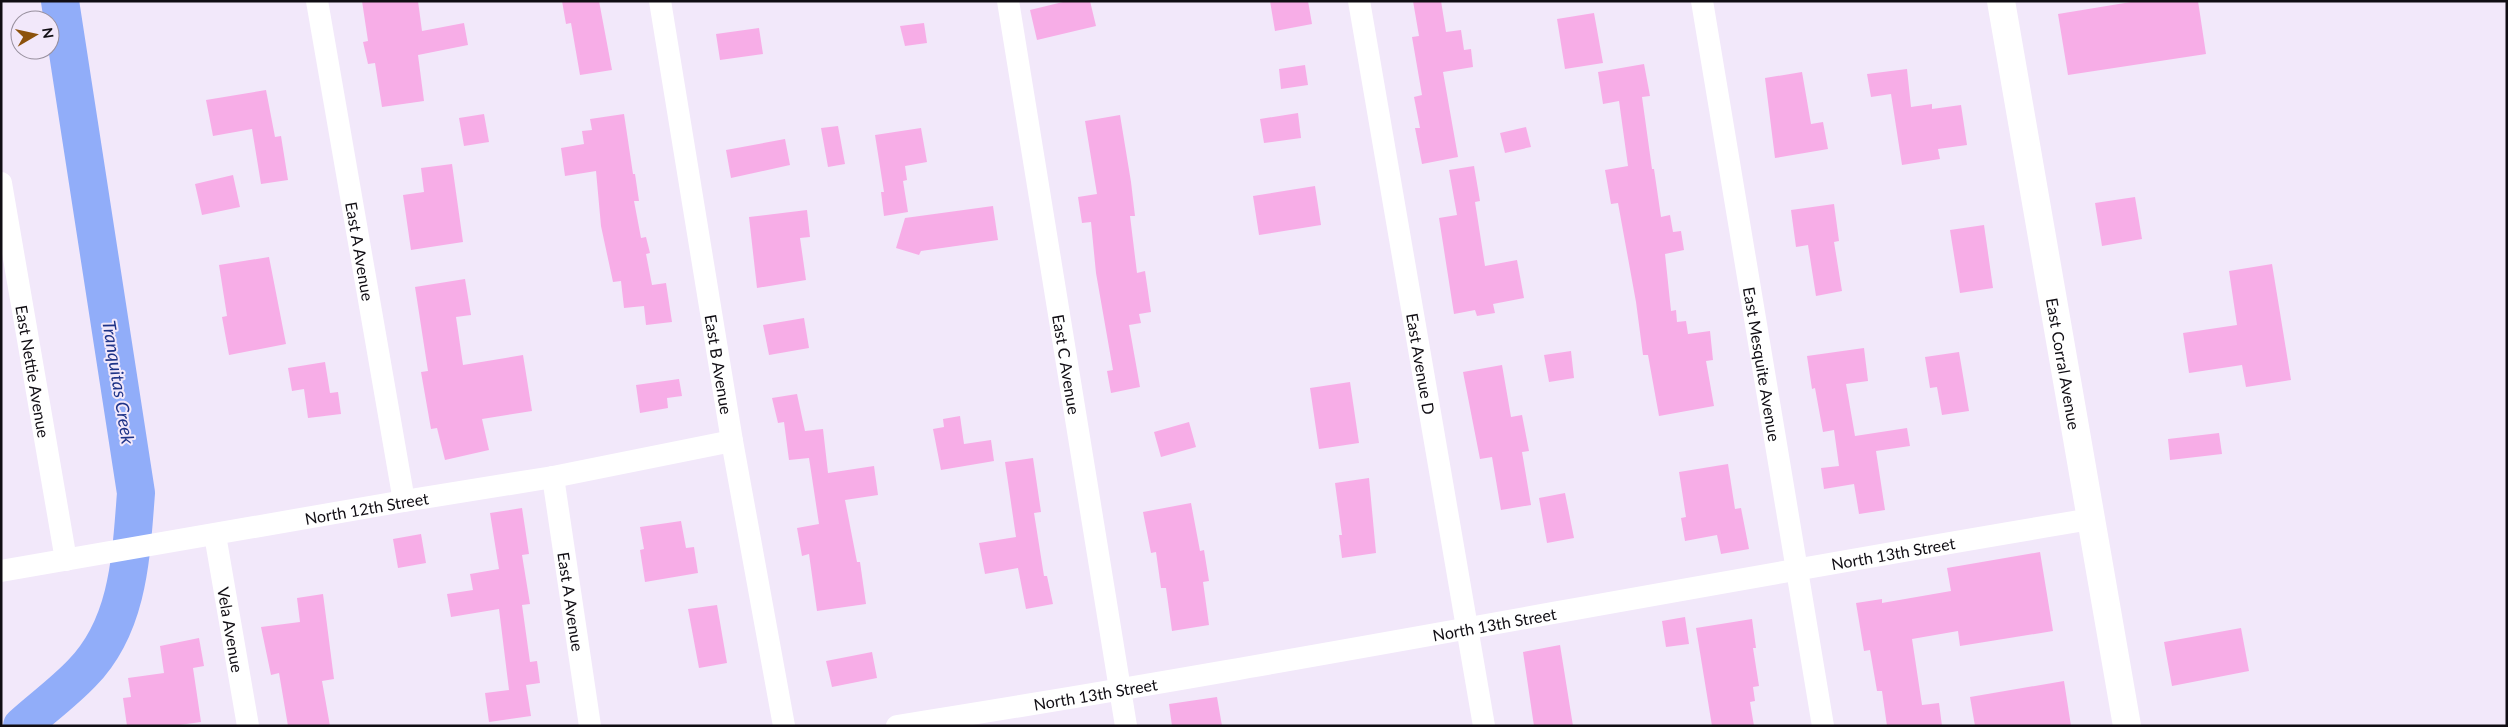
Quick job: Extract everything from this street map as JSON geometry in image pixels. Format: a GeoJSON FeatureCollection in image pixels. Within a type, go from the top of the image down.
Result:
{"type":"FeatureCollection","features":[{"type":"Feature","properties":{"kind":"main road","name":"East Corral Avenue"},"geometry":{"type":"LineString","coordinates":[[2001,1],[2127,726]]}},
{"type":"Feature","properties":{"kind":"street","name":"East A Avenue"},"geometry":{"type":"LineString","coordinates":[[317,1],[404,501]]}},
{"type":"Feature","properties":{"kind":"street","name":"East B Avenue"},"geometry":{"type":"LineString","coordinates":[[660,1],[732,441],[784,726]]}},
{"type":"Feature","properties":{"kind":"street","name":"East C Avenue"},"geometry":{"type":"LineString","coordinates":[[1008,1],[1126,726]]}},
{"type":"Feature","properties":{"kind":"street","name":"East Avenue D"},"geometry":{"type":"LineString","coordinates":[[1359,1],[1484,726]]}},
{"type":"Feature","properties":{"kind":"street","name":"East Mesquite Avenue"},"geometry":{"type":"LineString","coordinates":[[1702,1],[1824,726]]}},
{"type":"Feature","properties":{"kind":"street","name":"East Nettie Avenue"},"geometry":{"type":"LineString","coordinates":[[1,183],[66,560]]}},
{"type":"Feature","properties":{"kind":"street","name":"North 12th Street"},"geometry":{"type":"LineString","coordinates":[[1,571],[553,477],[732,441]]}},
{"type":"Feature","properties":{"kind":"street","name":"East A Avenue"},"geometry":{"type":"LineString","coordinates":[[553,477],[590,726]]}},
{"type":"Feature","properties":{"kind":"street","name":"North 13th Street"},"geometry":{"type":"LineString","coordinates":[[897,726],[1120,690],[1796,568],[2091,519]]}},
{"type":"Feature","properties":{"kind":"street","name":"Vela Avenue"},"geometry":{"type":"LineString","coordinates":[[215,535],[248,726]]}},
{"type":"Feature","properties":{"kind":"building"},"geometry":{"type":"Polygon","coordinates":[[[362,1],[418,1],[422,31],[464,23],[468,45],[418,55],[424,101],[382,107],[375,63],[368,64],[363,42],[368,41],[362,1]]]}},
{"type":"Feature","properties":{"kind":"building"},"geometry":{"type":"Polygon","coordinates":[[[562,1],[599,1],[612,70],[580,75],[571,23],[566,24],[562,1]]]}},
{"type":"Feature","properties":{"kind":"building"},"geometry":{"type":"Polygon","coordinates":[[[1067,1],[1090,1],[1096,26],[1037,40],[1030,10],[1067,1]]]}},
{"type":"Feature","properties":{"kind":"building"},"geometry":{"type":"Polygon","coordinates":[[[1270,1],[1308,1],[1312,24],[1275,31],[1270,1]]]}},
{"type":"Feature","properties":{"kind":"building"},"geometry":{"type":"Polygon","coordinates":[[[1413,1],[1441,1],[1446,32],[1461,30],[1464,50],[1471,49],[1473,67],[1443,72],[1458,157],[1422,164],[1415,128],[1420,128],[1414,97],[1422,95],[1412,37],[1419,36],[1413,1]]]}},
{"type":"Feature","properties":{"kind":"building"},"geometry":{"type":"Polygon","coordinates":[[[2137,1],[2198,1],[2206,54],[2068,75],[2058,14],[2137,1]]]}},
{"type":"Feature","properties":{"kind":"building"},"geometry":{"type":"Polygon","coordinates":[[[1594,13],[1603,63],[1565,69],[1557,19],[1594,13]]]}},
{"type":"Feature","properties":{"kind":"building"},"geometry":{"type":"Polygon","coordinates":[[[924,23],[927,43],[905,46],[900,26],[924,23]]]}},
{"type":"Feature","properties":{"kind":"building"},"geometry":{"type":"Polygon","coordinates":[[[759,28],[763,54],[720,60],[716,34],[759,28]]]}},
{"type":"Feature","properties":{"kind":"building"},"geometry":{"type":"Polygon","coordinates":[[[1644,64],[1650,96],[1642,97],[1661,217],[1670,215],[1673,232],[1681,231],[1684,250],[1665,254],[1671,311],[1676,310],[1677,322],[1686,321],[1688,334],[1710,331],[1713,360],[1706,361],[1714,406],[1659,416],[1648,355],[1643,355],[1636,302],[1618,203],[1611,204],[1605,170],[1628,166],[1619,101],[1603,104],[1598,72],[1644,64]]]}},
{"type":"Feature","properties":{"kind":"building"},"geometry":{"type":"Polygon","coordinates":[[[1305,65],[1308,85],[1281,89],[1279,69],[1305,65]]]}},
{"type":"Feature","properties":{"kind":"building"},"geometry":{"type":"Polygon","coordinates":[[[1907,69],[1911,107],[1932,104],[1932,109],[1961,105],[1967,145],[1938,149],[1940,159],[1902,165],[1891,94],[1871,97],[1867,74],[1907,69]]]}},
{"type":"Feature","properties":{"kind":"building"},"geometry":{"type":"Polygon","coordinates":[[[1802,72],[1811,124],[1823,122],[1828,149],[1775,158],[1765,78],[1802,72]]]}},
{"type":"Feature","properties":{"kind":"building"},"geometry":{"type":"Polygon","coordinates":[[[266,90],[275,137],[281,136],[288,180],[261,184],[252,129],[213,136],[206,100],[266,90]]]}},
{"type":"Feature","properties":{"kind":"building"},"geometry":{"type":"Polygon","coordinates":[[[1298,113],[1301,138],[1264,143],[1260,119],[1298,113]]]}},
{"type":"Feature","properties":{"kind":"building"},"geometry":{"type":"Polygon","coordinates":[[[484,114],[489,142],[464,146],[459,118],[484,114]]]}},
{"type":"Feature","properties":{"kind":"building"},"geometry":{"type":"Polygon","coordinates":[[[624,114],[639,201],[634,201],[641,238],[646,237],[650,253],[646,254],[652,285],[666,283],[672,322],[646,325],[644,306],[624,308],[621,281],[613,282],[601,226],[596,171],[565,176],[561,148],[584,144],[582,131],[592,130],[590,119],[624,114]]]}},
{"type":"Feature","properties":{"kind":"building"},"geometry":{"type":"Polygon","coordinates":[[[1120,115],[1135,216],[1130,216],[1137,273],[1145,271],[1151,312],[1139,314],[1141,323],[1129,325],[1140,387],[1111,393],[1107,371],[1113,370],[1096,273],[1091,222],[1082,223],[1078,197],[1097,194],[1085,121],[1120,115]]]}},
{"type":"Feature","properties":{"kind":"building"},"geometry":{"type":"Polygon","coordinates":[[[838,126],[845,164],[828,167],[821,128],[838,126]]]}},
{"type":"Feature","properties":{"kind":"building"},"geometry":{"type":"Polygon","coordinates":[[[1526,127],[1531,147],[1505,153],[1500,133],[1526,127]]]}},
{"type":"Feature","properties":{"kind":"building"},"geometry":{"type":"Polygon","coordinates":[[[921,128],[927,162],[905,166],[907,180],[903,181],[908,212],[884,216],[881,192],[884,192],[875,135],[921,128]]]}},
{"type":"Feature","properties":{"kind":"building"},"geometry":{"type":"Polygon","coordinates":[[[785,139],[790,165],[731,178],[726,150],[785,139]]]}},
{"type":"Feature","properties":{"kind":"building"},"geometry":{"type":"Polygon","coordinates":[[[452,164],[463,242],[411,250],[403,195],[424,192],[421,168],[452,164]]]}},
{"type":"Feature","properties":{"kind":"building"},"geometry":{"type":"Polygon","coordinates":[[[1474,166],[1480,201],[1475,202],[1485,266],[1517,260],[1524,298],[1493,304],[1495,313],[1477,316],[1475,310],[1454,314],[1439,218],[1457,215],[1449,170],[1474,166]]]}},
{"type":"Feature","properties":{"kind":"building"},"geometry":{"type":"Polygon","coordinates":[[[233,175],[240,207],[202,215],[195,184],[233,175]]]}},
{"type":"Feature","properties":{"kind":"building"},"geometry":{"type":"Polygon","coordinates":[[[1315,186],[1321,225],[1259,235],[1253,196],[1315,186]]]}},
{"type":"Feature","properties":{"kind":"building"},"geometry":{"type":"Polygon","coordinates":[[[2135,197],[2142,239],[2102,246],[2095,203],[2135,197]]]}},
{"type":"Feature","properties":{"kind":"building"},"geometry":{"type":"Polygon","coordinates":[[[1834,204],[1839,241],[1834,242],[1842,291],[1816,296],[1808,245],[1796,247],[1791,210],[1834,204]]]}},
{"type":"Feature","properties":{"kind":"building"},"geometry":{"type":"Polygon","coordinates":[[[993,206],[998,240],[921,251],[919,255],[896,248],[905,218],[993,206]]]}},
{"type":"Feature","properties":{"kind":"building"},"geometry":{"type":"Polygon","coordinates":[[[807,210],[810,237],[800,238],[806,280],[757,288],[749,217],[807,210]]]}},
{"type":"Feature","properties":{"kind":"building"},"geometry":{"type":"Polygon","coordinates":[[[1984,225],[1993,288],[1960,293],[1950,230],[1984,225]]]}},
{"type":"Feature","properties":{"kind":"building"},"geometry":{"type":"Polygon","coordinates":[[[269,257],[286,344],[229,355],[222,317],[227,316],[219,265],[269,257]]]}},
{"type":"Feature","properties":{"kind":"building"},"geometry":{"type":"Polygon","coordinates":[[[2272,264],[2291,380],[2246,387],[2242,365],[2189,373],[2183,333],[2237,325],[2229,271],[2272,264]]]}},
{"type":"Feature","properties":{"kind":"building"},"geometry":{"type":"Polygon","coordinates":[[[465,279],[471,315],[456,317],[463,365],[523,355],[532,411],[482,419],[489,450],[445,460],[437,428],[431,429],[421,372],[428,371],[415,287],[465,279]]]}},
{"type":"Feature","properties":{"kind":"building"},"geometry":{"type":"Polygon","coordinates":[[[804,318],[809,348],[769,355],[763,325],[804,318]]]}},
{"type":"Feature","properties":{"kind":"building"},"geometry":{"type":"Polygon","coordinates":[[[1864,348],[1868,381],[1846,384],[1855,436],[1907,428],[1910,446],[1876,451],[1885,510],[1859,514],[1854,484],[1824,489],[1821,468],[1839,466],[1834,430],[1823,432],[1815,388],[1812,389],[1807,356],[1864,348]]]}},
{"type":"Feature","properties":{"kind":"building"},"geometry":{"type":"Polygon","coordinates":[[[1571,351],[1574,378],[1549,382],[1544,355],[1571,351]]]}},
{"type":"Feature","properties":{"kind":"building"},"geometry":{"type":"Polygon","coordinates":[[[1959,352],[1969,411],[1942,415],[1937,387],[1930,388],[1925,357],[1959,352]]]}},
{"type":"Feature","properties":{"kind":"building"},"geometry":{"type":"Polygon","coordinates":[[[325,362],[330,393],[338,392],[341,414],[308,418],[304,389],[292,391],[288,368],[325,362]]]}},
{"type":"Feature","properties":{"kind":"building"},"geometry":{"type":"Polygon","coordinates":[[[1502,365],[1511,417],[1522,415],[1529,451],[1522,452],[1531,505],[1501,510],[1492,457],[1480,459],[1463,372],[1502,365]]]}},
{"type":"Feature","properties":{"kind":"building"},"geometry":{"type":"Polygon","coordinates":[[[679,379],[682,396],[667,398],[668,408],[640,413],[636,385],[679,379]]]}},
{"type":"Feature","properties":{"kind":"building"},"geometry":{"type":"Polygon","coordinates":[[[1350,382],[1359,443],[1319,449],[1310,388],[1350,382]]]}},
{"type":"Feature","properties":{"kind":"building"},"geometry":{"type":"Polygon","coordinates":[[[797,394],[805,431],[823,429],[828,473],[874,466],[878,495],[845,500],[857,562],[860,562],[866,604],[817,611],[809,554],[802,556],[797,528],[819,524],[809,458],[789,460],[784,422],[778,423],[772,398],[797,394]]]}},
{"type":"Feature","properties":{"kind":"building"},"geometry":{"type":"Polygon","coordinates":[[[960,416],[964,444],[991,440],[994,461],[941,470],[933,429],[944,427],[943,419],[960,416]]]}},
{"type":"Feature","properties":{"kind":"building"},"geometry":{"type":"Polygon","coordinates":[[[1189,422],[1196,447],[1161,457],[1154,432],[1189,422]]]}},
{"type":"Feature","properties":{"kind":"building"},"geometry":{"type":"Polygon","coordinates":[[[2219,433],[2222,454],[2170,460],[2168,439],[2219,433]]]}},
{"type":"Feature","properties":{"kind":"building"},"geometry":{"type":"Polygon","coordinates":[[[1033,458],[1041,512],[1034,513],[1044,576],[1047,576],[1053,604],[1026,609],[1018,568],[985,574],[979,543],[1016,537],[1005,462],[1033,458]]]}},
{"type":"Feature","properties":{"kind":"building"},"geometry":{"type":"Polygon","coordinates":[[[1728,464],[1735,509],[1741,508],[1749,549],[1721,554],[1717,535],[1685,541],[1681,518],[1686,517],[1679,472],[1728,464]]]}},
{"type":"Feature","properties":{"kind":"building"},"geometry":{"type":"Polygon","coordinates":[[[1369,478],[1376,553],[1342,558],[1339,535],[1342,535],[1335,483],[1369,478]]]}},
{"type":"Feature","properties":{"kind":"building"},"geometry":{"type":"Polygon","coordinates":[[[1565,493],[1574,538],[1547,543],[1539,498],[1565,493]]]}},
{"type":"Feature","properties":{"kind":"building"},"geometry":{"type":"Polygon","coordinates":[[[1191,503],[1200,551],[1204,550],[1209,581],[1203,582],[1209,625],[1172,631],[1166,588],[1161,588],[1156,552],[1151,553],[1143,512],[1191,503]]]}},
{"type":"Feature","properties":{"kind":"building"},"geometry":{"type":"Polygon","coordinates":[[[522,508],[529,554],[522,555],[530,604],[522,605],[530,662],[537,661],[540,683],[526,685],[531,716],[489,722],[485,693],[509,690],[499,609],[451,617],[447,594],[473,590],[470,574],[499,569],[490,513],[522,508]]]}},
{"type":"Feature","properties":{"kind":"building"},"geometry":{"type":"Polygon","coordinates":[[[681,521],[686,548],[694,547],[698,573],[645,582],[640,550],[644,549],[640,527],[681,521]]]}},
{"type":"Feature","properties":{"kind":"building"},"geometry":{"type":"Polygon","coordinates":[[[421,534],[426,563],[398,568],[393,539],[421,534]]]}},
{"type":"Feature","properties":{"kind":"building"},"geometry":{"type":"Polygon","coordinates":[[[2040,552],[2053,631],[1960,646],[1958,631],[1912,639],[1922,705],[1939,703],[1942,726],[1887,726],[1882,691],[1877,691],[1870,650],[1864,651],[1856,603],[1882,599],[1882,603],[1951,591],[1947,568],[2040,552]]]}},
{"type":"Feature","properties":{"kind":"building"},"geometry":{"type":"Polygon","coordinates":[[[323,594],[334,679],[322,681],[330,726],[288,726],[279,673],[271,675],[261,627],[300,622],[297,598],[323,594]]]}},
{"type":"Feature","properties":{"kind":"building"},"geometry":{"type":"Polygon","coordinates":[[[717,605],[727,663],[699,668],[688,609],[717,605]]]}},
{"type":"Feature","properties":{"kind":"building"},"geometry":{"type":"Polygon","coordinates":[[[1685,617],[1689,644],[1666,647],[1662,621],[1685,617]]]}},
{"type":"Feature","properties":{"kind":"building"},"geometry":{"type":"Polygon","coordinates":[[[1752,619],[1756,648],[1753,648],[1759,686],[1753,687],[1755,701],[1750,702],[1754,726],[1712,726],[1696,628],[1752,619]]]}},
{"type":"Feature","properties":{"kind":"building"},"geometry":{"type":"Polygon","coordinates":[[[2241,628],[2249,671],[2172,686],[2164,642],[2241,628]]]}},
{"type":"Feature","properties":{"kind":"building"},"geometry":{"type":"Polygon","coordinates":[[[199,638],[204,666],[193,668],[201,722],[172,726],[127,726],[123,698],[131,697],[128,678],[164,673],[160,646],[199,638]]]}},
{"type":"Feature","properties":{"kind":"building"},"geometry":{"type":"Polygon","coordinates":[[[1560,645],[1573,726],[1534,726],[1523,652],[1560,645]]]}},
{"type":"Feature","properties":{"kind":"building"},"geometry":{"type":"Polygon","coordinates":[[[872,652],[877,678],[832,687],[826,661],[872,652]]]}},
{"type":"Feature","properties":{"kind":"building"},"geometry":{"type":"Polygon","coordinates":[[[2064,681],[2071,726],[1975,726],[1970,697],[2064,681]]]}},
{"type":"Feature","properties":{"kind":"building"},"geometry":{"type":"Polygon","coordinates":[[[1217,697],[1222,726],[1172,726],[1169,704],[1217,697]]]}},
{"type":"Feature","properties":{"kind":"waterway","name":"Tranquitas Creek"},"geometry":{"type":"LineString","coordinates":[[22,726],[82,673],[98,654],[110,633],[125,589],[136,493],[60,1]]}}]}
